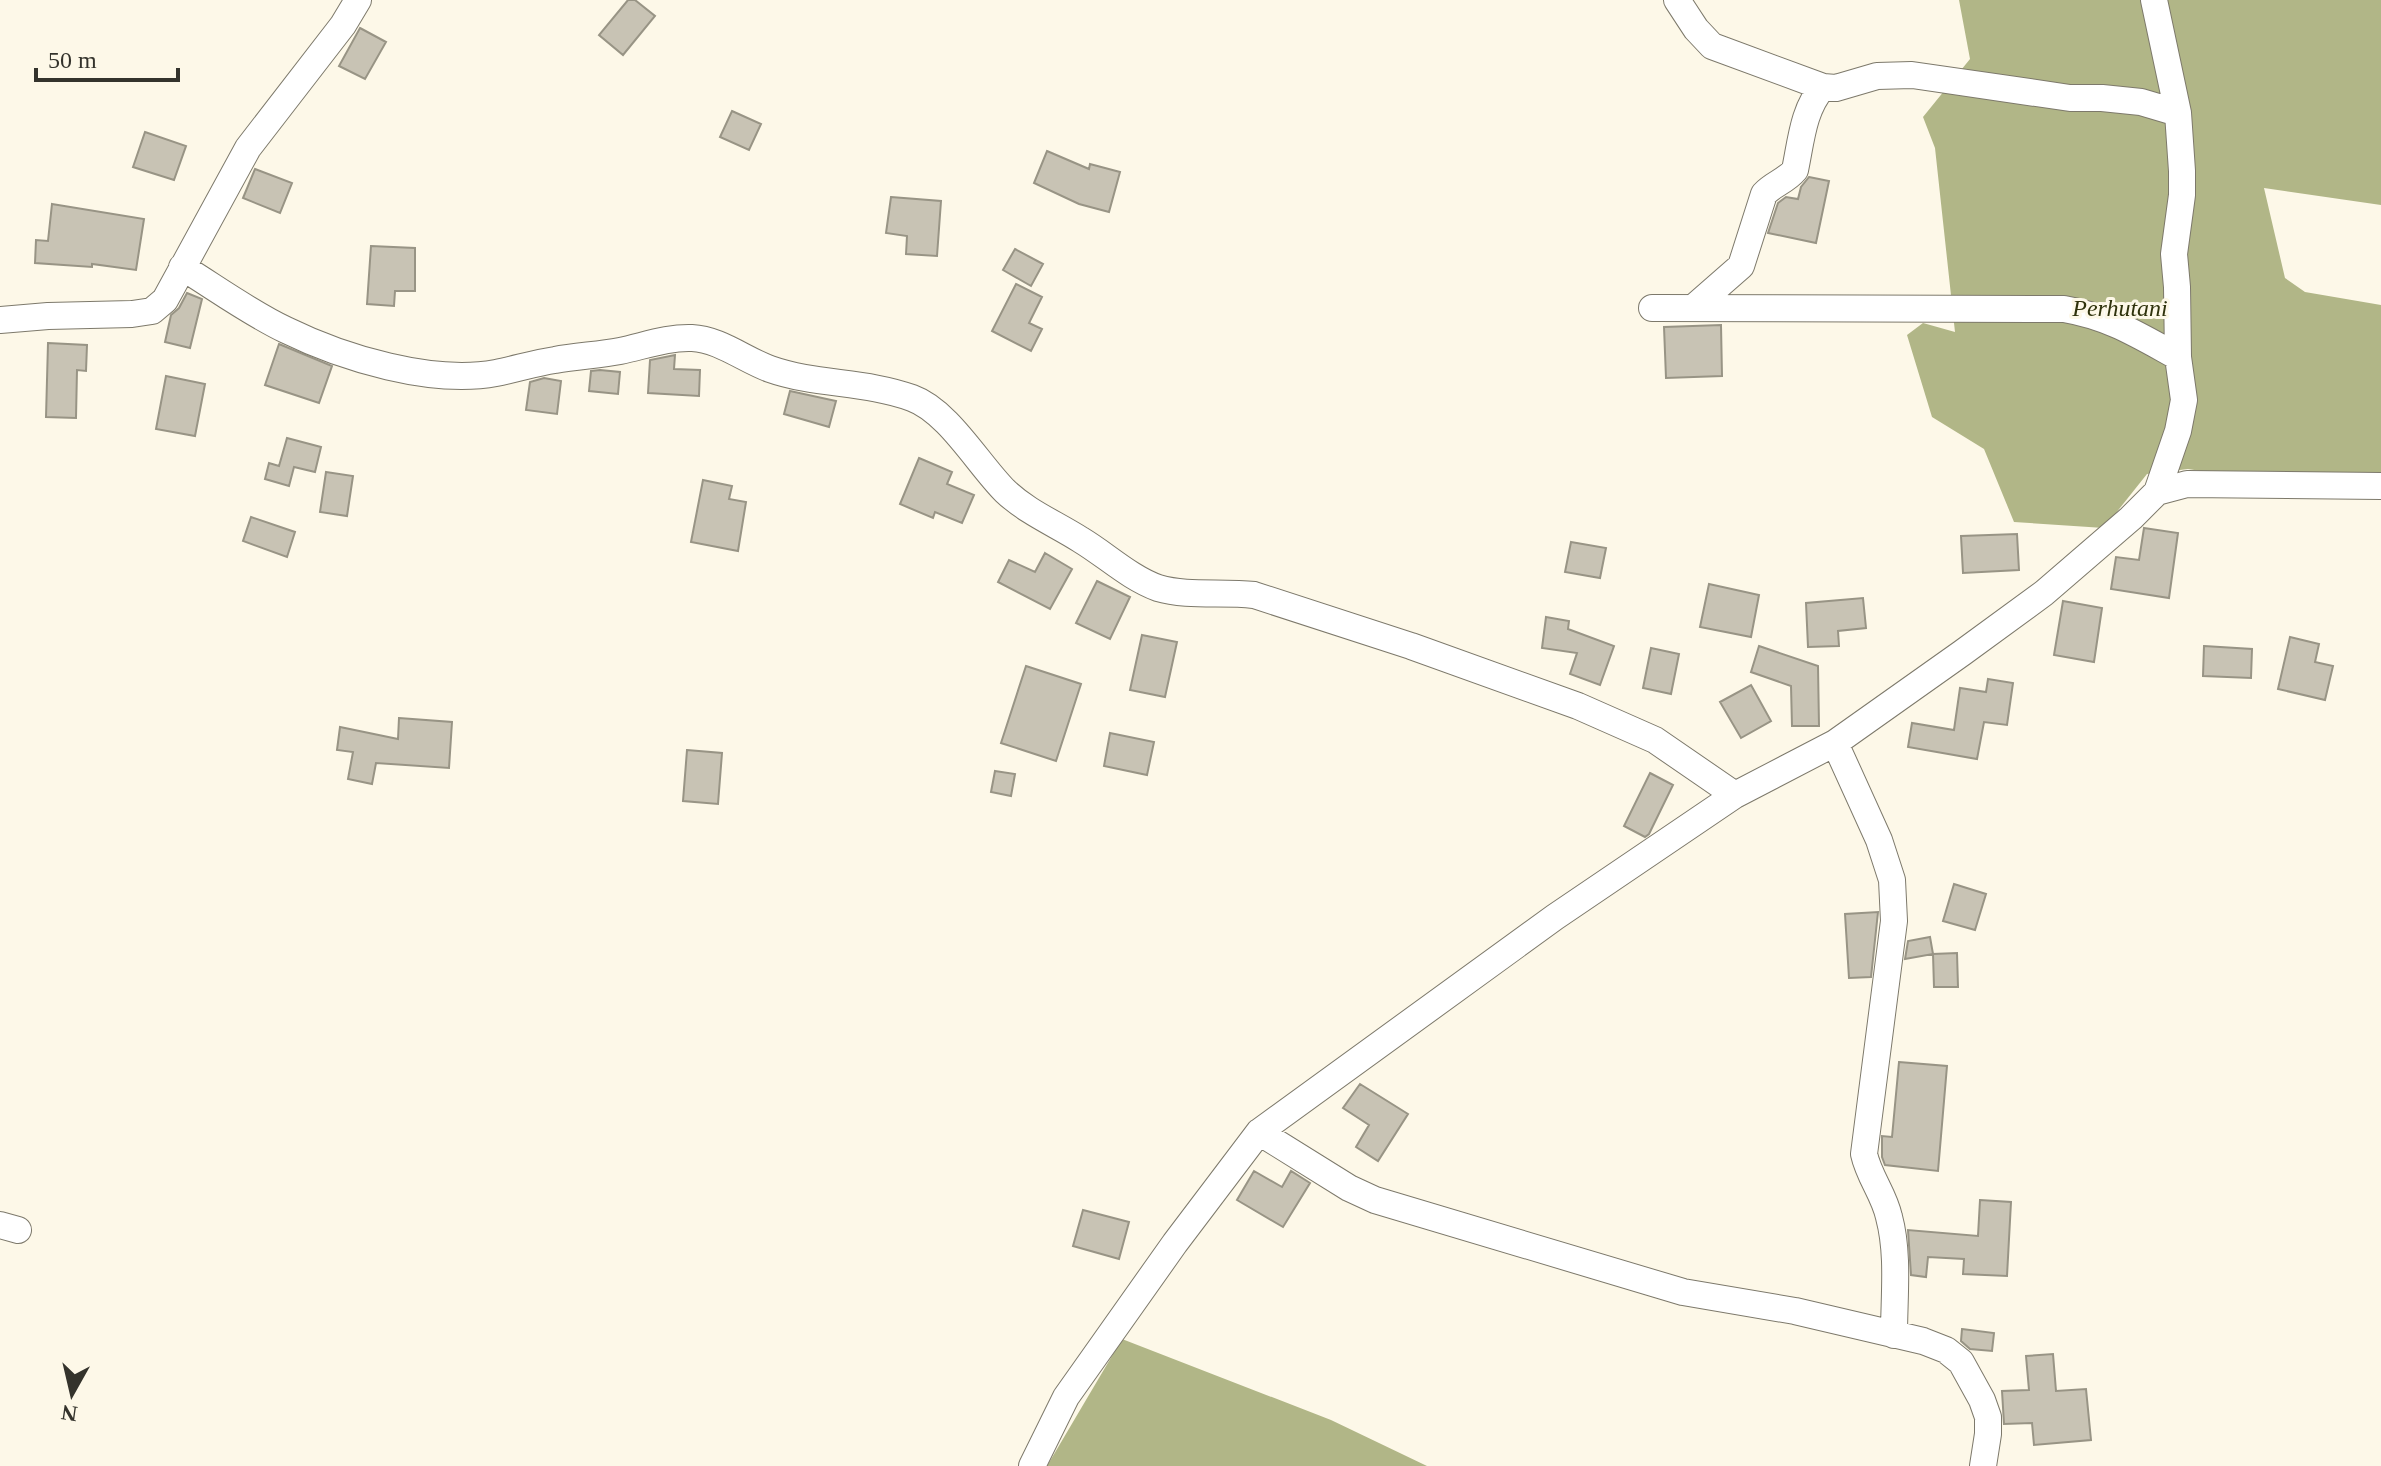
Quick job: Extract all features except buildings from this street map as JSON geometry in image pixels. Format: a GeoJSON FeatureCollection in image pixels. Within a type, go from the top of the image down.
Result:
{"type":"FeatureCollection","features":[{"type":"Feature","properties":{"kind":"street"},"geometry":{"type":"LineString","coordinates":[[0,320],[132,314],[152,311],[165,300],[248,148],[343,25],[358,0]]}},
{"type":"Feature","properties":{"kind":"street"},"geometry":{"type":"LineString","coordinates":[[1677,0],[1696,29],[1712,46],[1823,87],[1836,88],[1877,76],[1912,75],[2070,98],[2141,102],[2178,113]]}},
{"type":"Feature","properties":{"kind":"street"},"geometry":{"type":"LineString","coordinates":[[1032,1466],[1066,1397],[1175,1243],[1259,1132],[1555,917],[1735,795],[1835,743],[2044,593],[2157,492],[2178,431],[2184,400],[2178,357],[2174,254],[2182,195],[2182,152],[2178,113],[2154,0]]}},
{"type":"Feature","properties":{"kind":"street"},"geometry":{"type":"LineString","coordinates":[[1693,308],[1741,266],[1764,194],[1795,170],[1806,116],[1823,87]]}},
{"type":"Feature","properties":{"kind":"street"},"geometry":{"type":"LineString","coordinates":[[182,267],[283,329],[322,347],[371,362],[430,374],[462,377],[497,373],[535,363],[693,338],[709,341],[771,370],[913,398],[931,408],[1005,491],[1143,581],[1175,592],[1254,595],[1411,646],[1578,706],[1655,740],[1735,795]]}},
{"type":"Feature","properties":{"kind":"street"},"geometry":{"type":"LineString","coordinates":[[1652,308],[2064,309],[2117,323],[2178,357]]}},
{"type":"Feature","properties":{"kind":"street"},"geometry":{"type":"LineString","coordinates":[[2170,456],[2187,484]]}},
{"type":"Feature","properties":{"kind":"street"},"geometry":{"type":"LineString","coordinates":[[2157,492],[2187,484],[2381,486]]}},
{"type":"Feature","properties":{"kind":"street"},"geometry":{"type":"LineString","coordinates":[[1835,743],[1879,840],[1892,880],[1894,921],[1864,1154],[1867,1169],[1884,1200],[1891,1226],[1894,1335]]}},
{"type":"Feature","properties":{"kind":"street"},"geometry":{"type":"LineString","coordinates":[[1259,1132],[1349,1188],[1375,1200],[1683,1292],[1795,1311],[1923,1341],[1946,1350],[1961,1362],[1988,1417],[1983,1466]]}},
{"type":"Feature","properties":{"kind":"green space","name":"Perhutani"},"geometry":{"type":"Polygon","coordinates":[[[1959,0],[2381,0],[2381,205],[2264,188],[2285,278],[2305,292],[2381,305],[2381,478],[2251,479],[2188,469],[2147,474],[2104,528],[2014,522],[1984,449],[1932,417],[1907,335],[1923,323],[1955,332],[1935,148],[1923,117],[1970,59],[1959,0]]]}},
{"type":"Feature","properties":{"kind":"green space"},"geometry":{"type":"Polygon","coordinates":[[[1122,1339],[1331,1420],[1427,1466],[1047,1466],[1122,1339]]]}}]}
